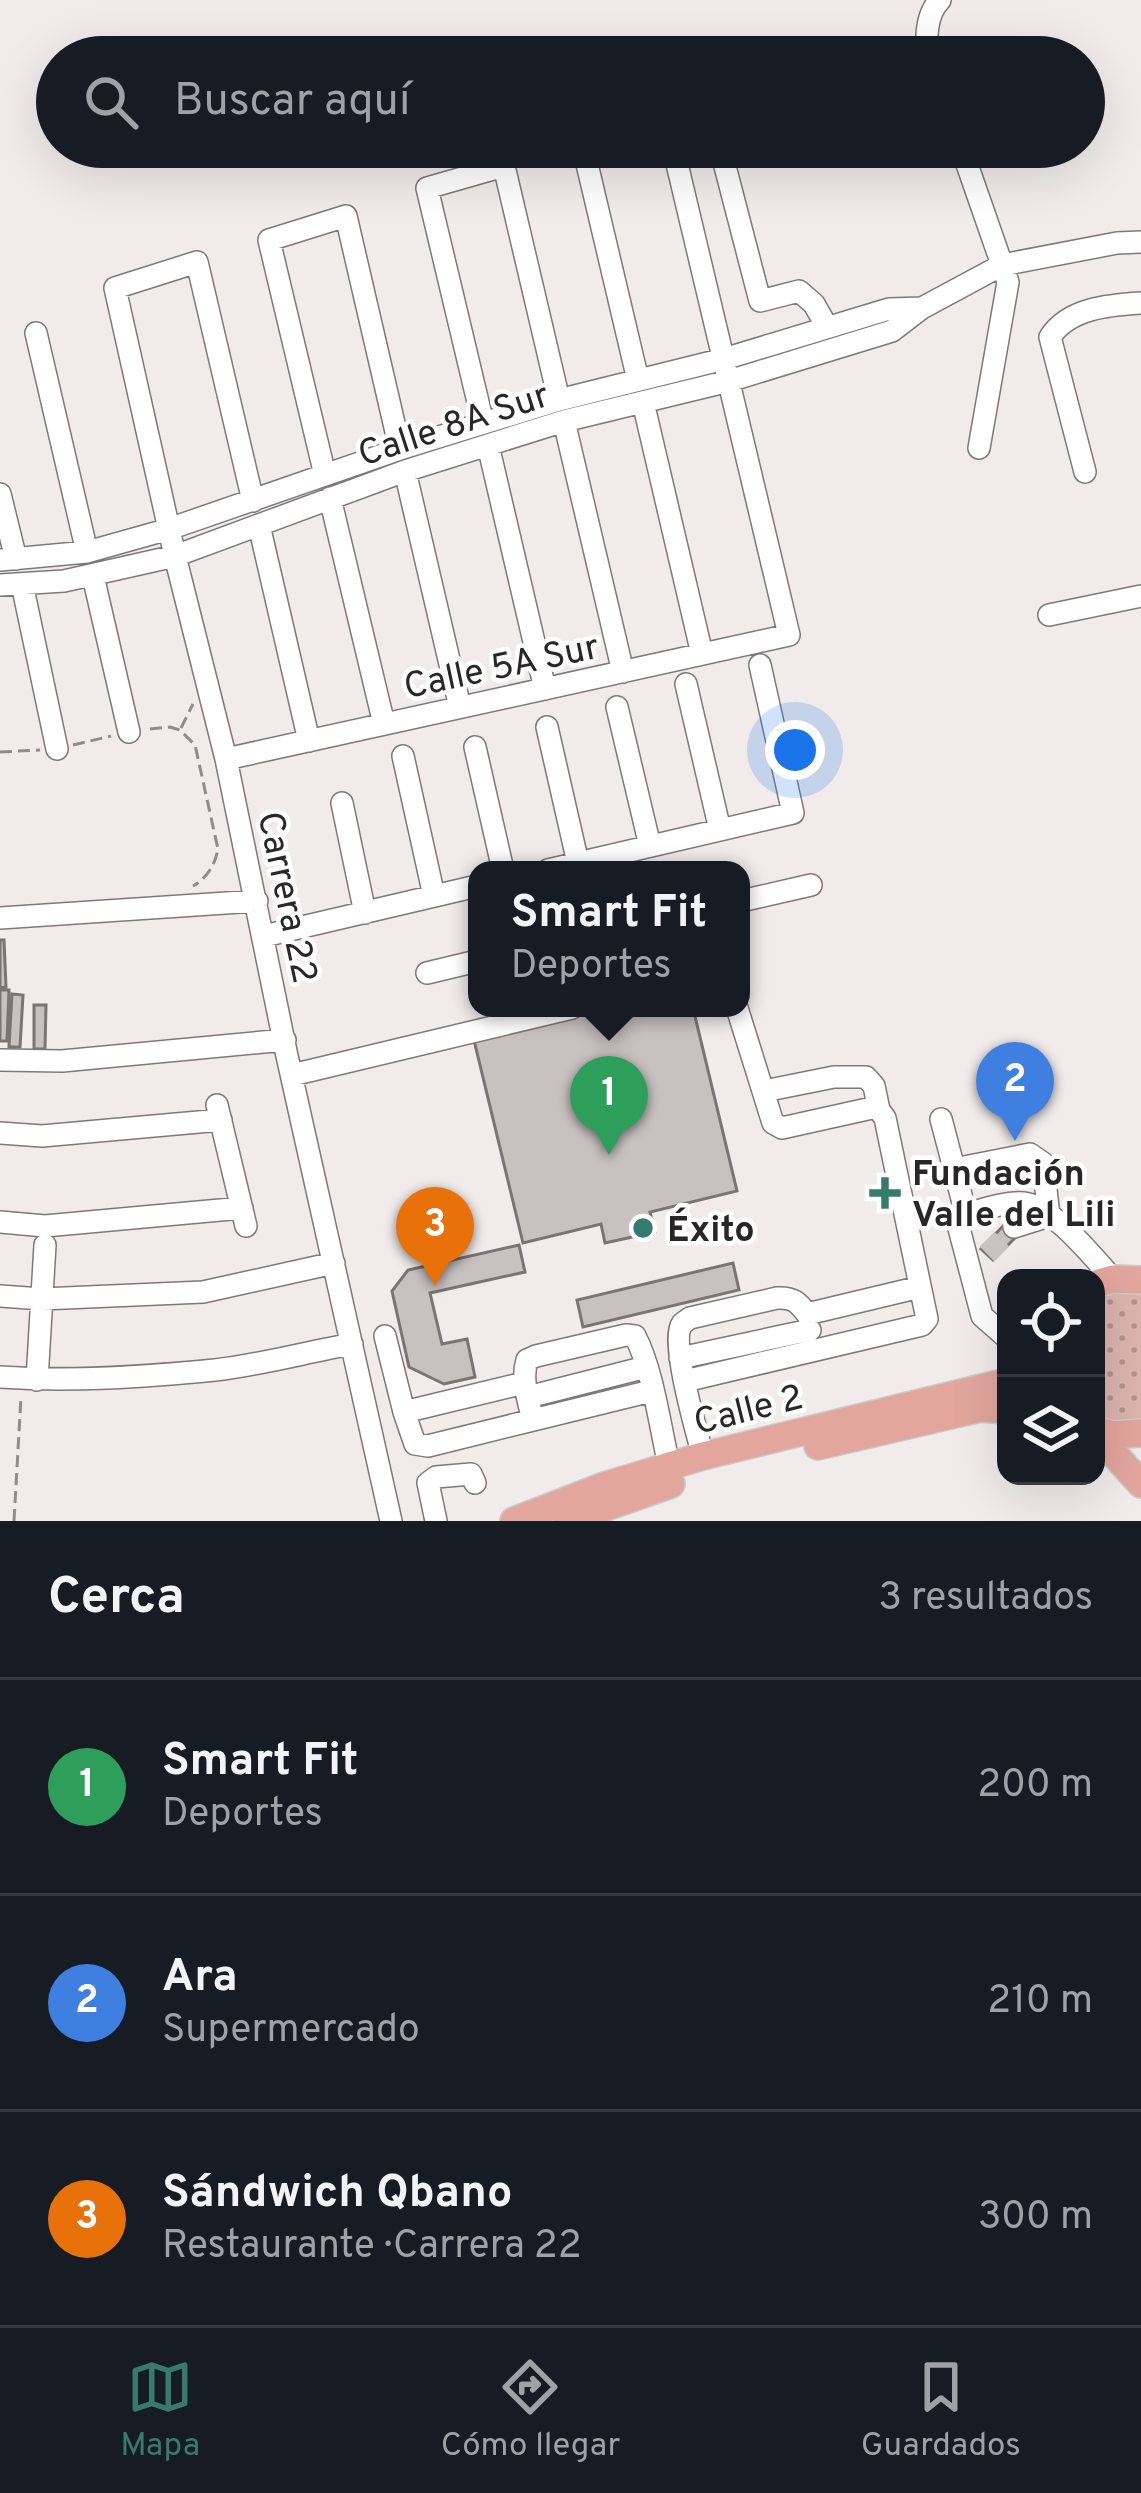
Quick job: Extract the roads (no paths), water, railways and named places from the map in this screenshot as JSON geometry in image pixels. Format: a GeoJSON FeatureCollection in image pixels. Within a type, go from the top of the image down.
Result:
{"type":"FeatureCollection","features":[{"type":"Feature","properties":{"kind":"main road","name":"Calle 2"},"geometry":{"type":"LineString","coordinates":[[514,1521],[703,1456],[997,1384]]}},
{"type":"Feature","properties":{"kind":"main road","name":"Calle 2"},"geometry":{"type":"LineString","coordinates":[[567,1521],[720,1470],[981,1408],[997,1409]]}},
{"type":"Feature","properties":{"kind":"main road"},"geometry":{"type":"LineString","coordinates":[[1105,1434],[1141,1433]]}},
{"type":"Feature","properties":{"kind":"main road"},"geometry":{"type":"LineString","coordinates":[[1105,1442],[1141,1484]]}},
{"type":"Feature","properties":{"kind":"street"},"geometry":{"type":"LineString","coordinates":[[927,36],[931,9],[940,0]]}},
{"type":"Feature","properties":{"kind":"street"},"geometry":{"type":"LineString","coordinates":[[497,168],[427,188],[545,688]]}},
{"type":"Feature","properties":{"kind":"street"},"geometry":{"type":"LineString","coordinates":[[504,168],[623,671]]}},
{"type":"Feature","properties":{"kind":"street"},"geometry":{"type":"LineString","coordinates":[[588,168],[702,654]]}},
{"type":"Feature","properties":{"kind":"street"},"geometry":{"type":"LineString","coordinates":[[678,168],[726,370]]}},
{"type":"Feature","properties":{"kind":"street"},"geometry":{"type":"LineString","coordinates":[[725,168],[760,301],[799,291],[814,304],[826,327]]}},
{"type":"Feature","properties":{"kind":"street"},"geometry":{"type":"LineString","coordinates":[[968,168],[1008,282],[979,448]]}},
{"type":"Feature","properties":{"kind":"street"},"geometry":{"type":"LineString","coordinates":[[325,475],[269,240],[346,216],[460,707]]}},
{"type":"Feature","properties":{"kind":"street","name":"Calle 8A Sur"},"geometry":{"type":"LineString","coordinates":[[8,559],[87,552],[325,475],[402,460],[562,411],[892,331],[922,308],[1002,265],[1141,242]]}},
{"type":"Feature","properties":{"kind":"street","name":"Carrera 22"},"geometry":{"type":"LineString","coordinates":[[253,501],[197,262],[115,288],[226,759],[391,1521]]}},
{"type":"Feature","properties":{"kind":"street"},"geometry":{"type":"LineString","coordinates":[[1085,472],[1050,337],[1062,324],[1088,310],[1141,303]]}},
{"type":"Feature","properties":{"kind":"street","name":"Calle 8A Sur"},"geometry":{"type":"LineString","coordinates":[[726,370],[826,327],[889,309],[922,308]]}},
{"type":"Feature","properties":{"kind":"street"},"geometry":{"type":"LineString","coordinates":[[36,333],[87,552]]}},
{"type":"Feature","properties":{"kind":"street","name":"Calle 5A Sur"},"geometry":{"type":"LineString","coordinates":[[226,759],[790,635],[726,370]]}},
{"type":"Feature","properties":{"kind":"street","name":"Calle 8A Sur"},"geometry":{"type":"LineString","coordinates":[[11,584],[64,581],[175,556],[330,498],[402,460]]}},
{"type":"Feature","properties":{"kind":"street"},"geometry":{"type":"LineString","coordinates":[[0,494],[8,559]]}},
{"type":"Feature","properties":{"kind":"street"},"geometry":{"type":"LineString","coordinates":[[330,498],[384,724]]}},
{"type":"Feature","properties":{"kind":"street"},"geometry":{"type":"LineString","coordinates":[[259,525],[309,741]]}},
{"type":"Feature","properties":{"kind":"street"},"geometry":{"type":"LineString","coordinates":[[93,576],[129,732]]}},
{"type":"Feature","properties":{"kind":"street"},"geometry":{"type":"LineString","coordinates":[[11,584],[58,749]]}},
{"type":"Feature","properties":{"kind":"street"},"geometry":{"type":"LineString","coordinates":[[1048,615],[1141,596]]}},
{"type":"Feature","properties":{"kind":"street"},"geometry":{"type":"LineString","coordinates":[[617,861],[650,846],[793,813],[760,665]]}},
{"type":"Feature","properties":{"kind":"street"},"geometry":{"type":"LineString","coordinates":[[686,684],[720,830]]}},
{"type":"Feature","properties":{"kind":"street"},"geometry":{"type":"LineString","coordinates":[[617,707],[650,846]]}},
{"type":"Feature","properties":{"kind":"street"},"geometry":{"type":"LineString","coordinates":[[547,727],[578,861]]}},
{"type":"Feature","properties":{"kind":"street"},"geometry":{"type":"LineString","coordinates":[[475,747],[501,861]]}},
{"type":"Feature","properties":{"kind":"street"},"geometry":{"type":"LineString","coordinates":[[403,756],[434,896]]}},
{"type":"Feature","properties":{"kind":"street"},"geometry":{"type":"LineString","coordinates":[[342,803],[364,913]]}},
{"type":"Feature","properties":{"kind":"street"},"geometry":{"type":"LineString","coordinates":[[750,899],[811,885]]}},
{"type":"Feature","properties":{"kind":"street"},"geometry":{"type":"LineString","coordinates":[[264,936],[468,888]]}},
{"type":"Feature","properties":{"kind":"street"},"geometry":{"type":"LineString","coordinates":[[0,918],[257,901]]}},
{"type":"Feature","properties":{"kind":"street"},"geometry":{"type":"LineString","coordinates":[[427,973],[468,964]]}},
{"type":"Feature","properties":{"kind":"street"},"geometry":{"type":"LineString","coordinates":[[292,1076],[535,1017]]}},
{"type":"Feature","properties":{"kind":"street"},"geometry":{"type":"LineString","coordinates":[[740,1017],[773,1123],[782,1128],[879,1110]]}},
{"type":"Feature","properties":{"kind":"street"},"geometry":{"type":"LineString","coordinates":[[0,1060],[62,1060],[285,1040]]}},
{"type":"Feature","properties":{"kind":"street"},"geometry":{"type":"LineString","coordinates":[[680,1358],[810,1331],[922,1325],[927,1319],[885,1118],[874,1086],[866,1077],[834,1077],[764,1090]]}},
{"type":"Feature","properties":{"kind":"street"},"geometry":{"type":"LineString","coordinates":[[0,1133],[42,1136],[219,1113],[244,1217],[45,1226],[0,1222]]}},
{"type":"Feature","properties":{"kind":"street"},"geometry":{"type":"LineString","coordinates":[[941,1119],[966,1214]]}},
{"type":"Feature","properties":{"kind":"street"},"geometry":{"type":"LineString","coordinates":[[954,1169],[1030,1154],[1039,1158],[1049,1216]]}},
{"type":"Feature","properties":{"kind":"street"},"geometry":{"type":"LineString","coordinates":[[994,1328],[977,1258],[956,1217],[1020,1202],[1038,1207],[1117,1281]]}},
{"type":"Feature","properties":{"kind":"street"},"geometry":{"type":"LineString","coordinates":[[1014,1227],[1049,1216]]}},
{"type":"Feature","properties":{"kind":"street"},"geometry":{"type":"LineString","coordinates":[[37,1380],[45,1245]]}},
{"type":"Feature","properties":{"kind":"street"},"geometry":{"type":"LineString","coordinates":[[0,1296],[42,1299],[203,1292],[334,1264]]}},
{"type":"Feature","properties":{"kind":"street"},"geometry":{"type":"LineString","coordinates":[[686,1381],[920,1287]]}},
{"type":"Feature","properties":{"kind":"street"},"geometry":{"type":"LineString","coordinates":[[703,1456],[680,1358],[682,1323],[789,1297],[798,1302],[810,1331]]}},
{"type":"Feature","properties":{"kind":"street"},"geometry":{"type":"LineString","coordinates":[[385,1336],[410,1436],[416,1444],[428,1446],[528,1400],[646,1367]]}},
{"type":"Feature","properties":{"kind":"street"},"geometry":{"type":"LineString","coordinates":[[528,1400],[527,1360],[635,1336],[669,1466]]}},
{"type":"Feature","properties":{"kind":"street"},"geometry":{"type":"LineString","coordinates":[[0,1377],[37,1380],[218,1370],[352,1344]]}},
{"type":"Feature","properties":{"kind":"street"},"geometry":{"type":"LineString","coordinates":[[404,1412],[651,1390]]}},
{"type":"Feature","properties":{"kind":"street"},"geometry":{"type":"LineString","coordinates":[[436,1521],[428,1483],[436,1477],[471,1474],[475,1483]]}},
{"type":"Feature","properties":{"kind":"tunnel"},"geometry":{"type":"LineString","coordinates":[[987,1254],[1014,1227]]}},
{"type":"Feature","properties":{"kind":"place","name":"Ara"},"geometry":{"type":"Point","coordinates":[1015,1141]}},
{"type":"Feature","properties":{"kind":"place","name":"Smart Fit"},"geometry":{"type":"Point","coordinates":[609,1155]}},
{"type":"Feature","properties":{"kind":"place","name":"Fundación Valle del Lili"},"geometry":{"type":"Point","coordinates":[885,1193]}},
{"type":"Feature","properties":{"kind":"place","name":"Éxito"},"geometry":{"type":"Point","coordinates":[643,1228]}},
{"type":"Feature","properties":{"kind":"place","name":"Sándwich Qbano"},"geometry":{"type":"Point","coordinates":[435,1286]}}]}
